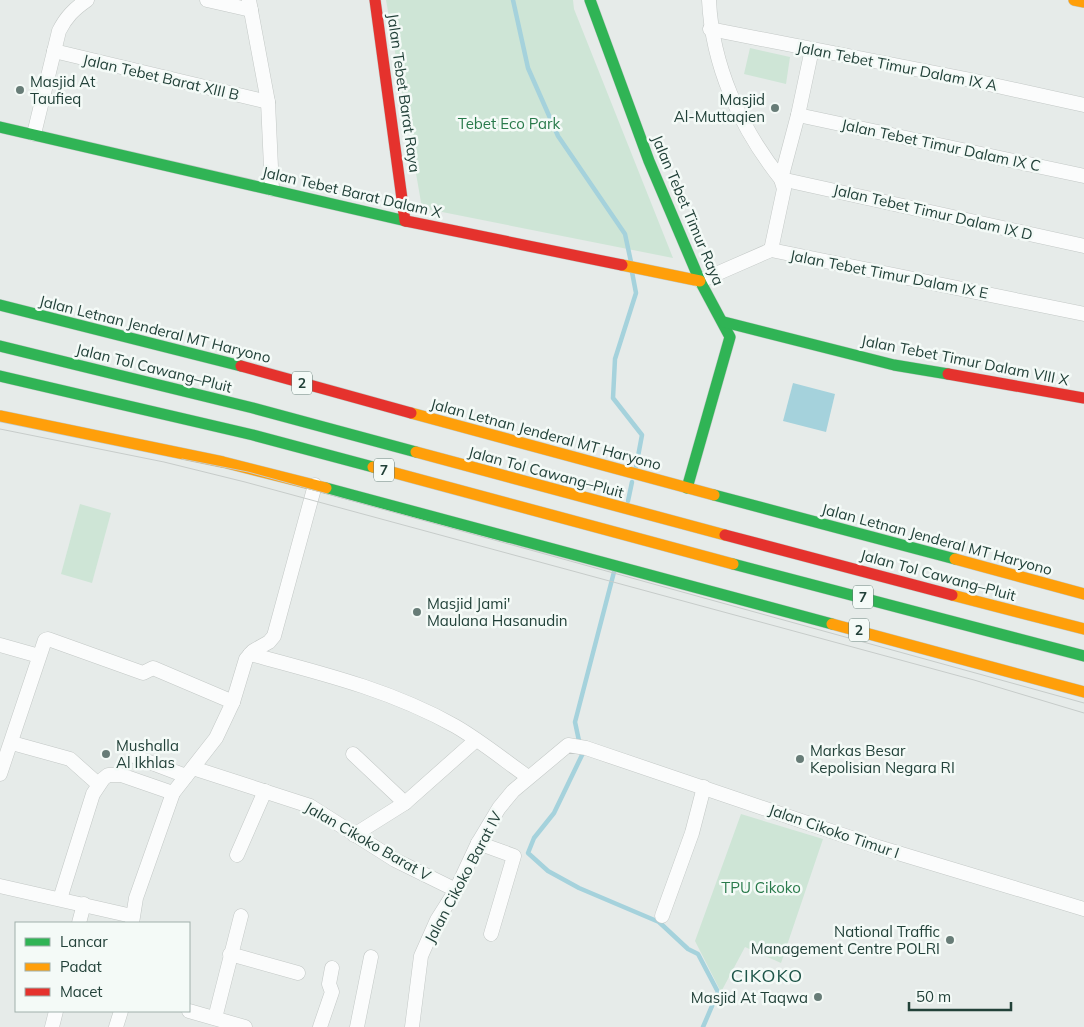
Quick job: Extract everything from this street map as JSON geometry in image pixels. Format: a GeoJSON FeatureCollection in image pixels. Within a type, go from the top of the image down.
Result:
{"type":"FeatureCollection","features":[{"type":"Feature","properties":{"kind":"main road","name":"Jalan Tebet Barat Raya"},"geometry":{"type":"LineString","coordinates":[[375,0],[405,221]]}},
{"type":"Feature","properties":{"kind":"main road","name":"Jalan Tebet Timur Raya"},"geometry":{"type":"LineString","coordinates":[[590,0],[649,161],[700,281],[724,322],[730,337],[687,488]]}},
{"type":"Feature","properties":{"kind":"main road"},"geometry":{"type":"LineString","coordinates":[[1074,0],[1084,2]]}},
{"type":"Feature","properties":{"kind":"main road","name":"Jalan Tebet Barat Dalam X"},"geometry":{"type":"LineString","coordinates":[[0,127],[405,221],[700,281]]}},
{"type":"Feature","properties":{"kind":"main road","name":"Jalan Letnan Jenderal MT Haryono"},"geometry":{"type":"LineString","coordinates":[[0,305],[235,364],[603,466],[1084,594]]}},
{"type":"Feature","properties":{"kind":"main road","name":"Jalan Tebet Timur Dalam VIII X"},"geometry":{"type":"LineString","coordinates":[[724,322],[894,365],[1084,398]]}},
{"type":"Feature","properties":{"kind":"main road","name":"Jalan Tol Cawang–Pluit"},"geometry":{"type":"LineString","coordinates":[[0,345],[244,406],[1084,629]]}},
{"type":"Feature","properties":{"kind":"main road","name":"7"},"geometry":{"type":"LineString","coordinates":[[0,378],[25,381],[253,435],[591,527],[1084,656]]}},
{"type":"Feature","properties":{"kind":"main road","name":"2"},"geometry":{"type":"LineString","coordinates":[[0,416],[222,462],[633,570],[1084,692]]}},
{"type":"Feature","properties":{"kind":"street"},"geometry":{"type":"LineString","coordinates":[[34,134],[54,52],[66,19],[75,8],[87,0]]}},
{"type":"Feature","properties":{"kind":"street"},"geometry":{"type":"LineString","coordinates":[[207,0],[250,5],[268,102],[272,189]]}},
{"type":"Feature","properties":{"kind":"street"},"geometry":{"type":"LineString","coordinates":[[709,0],[710,29],[724,82],[768,162],[781,179],[784,189],[771,250]]}},
{"type":"Feature","properties":{"kind":"street","name":"Jalan Tebet Timur Dalam IX A"},"geometry":{"type":"LineString","coordinates":[[710,29],[1084,105]]}},
{"type":"Feature","properties":{"kind":"street"},"geometry":{"type":"LineString","coordinates":[[781,179],[798,115],[812,49]]}},
{"type":"Feature","properties":{"kind":"street","name":"Jalan Tebet Barat XIII B"},"geometry":{"type":"LineString","coordinates":[[54,52],[268,102]]}},
{"type":"Feature","properties":{"kind":"street","name":"Jalan Tebet Timur Dalam IX C"},"geometry":{"type":"LineString","coordinates":[[798,115],[1084,176]]}},
{"type":"Feature","properties":{"kind":"street","name":"Jalan Tebet Timur Dalam IX D"},"geometry":{"type":"LineString","coordinates":[[781,179],[1084,246]]}},
{"type":"Feature","properties":{"kind":"street","name":"Jalan Tebet Timur Dalam IX E"},"geometry":{"type":"LineString","coordinates":[[700,281],[771,250],[1084,314]]}},
{"type":"Feature","properties":{"kind":"street"},"geometry":{"type":"LineString","coordinates":[[0,886],[84,904],[132,920],[173,793],[216,738],[233,702],[250,654],[274,636],[314,486]]}},
{"type":"Feature","properties":{"kind":"street"},"geometry":{"type":"LineString","coordinates":[[0,774],[12,743],[39,656],[44,643],[48,639],[144,673],[154,668],[233,702]]}},
{"type":"Feature","properties":{"kind":"street"},"geometry":{"type":"LineString","coordinates":[[0,645],[39,656]]}},
{"type":"Feature","properties":{"kind":"street"},"geometry":{"type":"LineString","coordinates":[[250,654],[382,692],[412,704],[476,740],[528,777]]}},
{"type":"Feature","properties":{"kind":"street"},"geometry":{"type":"LineString","coordinates":[[354,835],[405,803],[476,740]]}},
{"type":"Feature","properties":{"kind":"street"},"geometry":{"type":"LineString","coordinates":[[12,743],[70,760],[98,784]]}},
{"type":"Feature","properties":{"kind":"street","name":"Jalan Cikoko Barat IV"},"geometry":{"type":"LineString","coordinates":[[412,1027],[421,956],[437,920],[456,890],[478,843],[499,808],[528,777],[571,745],[586,748]]}},
{"type":"Feature","properties":{"kind":"street","name":"Jalan Cikoko Timur I"},"geometry":{"type":"LineString","coordinates":[[586,748],[878,847],[1084,909]]}},
{"type":"Feature","properties":{"kind":"street"},"geometry":{"type":"LineString","coordinates":[[353,754],[405,803]]}},
{"type":"Feature","properties":{"kind":"street","name":"Jalan Cikoko Barat V"},"geometry":{"type":"LineString","coordinates":[[136,758],[266,791],[310,806],[395,860],[456,890]]}},
{"type":"Feature","properties":{"kind":"street"},"geometry":{"type":"LineString","coordinates":[[60,898],[98,784],[108,775],[121,775],[173,793]]}},
{"type":"Feature","properties":{"kind":"street"},"geometry":{"type":"LineString","coordinates":[[662,916],[692,833],[704,787]]}},
{"type":"Feature","properties":{"kind":"street"},"geometry":{"type":"LineString","coordinates":[[237,855],[266,791]]}},
{"type":"Feature","properties":{"kind":"street"},"geometry":{"type":"LineString","coordinates":[[478,843],[514,856],[491,934]]}},
{"type":"Feature","properties":{"kind":"street"},"geometry":{"type":"LineString","coordinates":[[79,922],[84,904]]}},
{"type":"Feature","properties":{"kind":"street"},"geometry":{"type":"LineString","coordinates":[[214,1018],[241,916]]}},
{"type":"Feature","properties":{"kind":"street"},"geometry":{"type":"LineString","coordinates":[[230,954],[298,973]]}},
{"type":"Feature","properties":{"kind":"street"},"geometry":{"type":"LineString","coordinates":[[357,1027],[371,957]]}},
{"type":"Feature","properties":{"kind":"street"},"geometry":{"type":"LineString","coordinates":[[320,1027],[332,992],[329,984],[332,968]]}},
{"type":"Feature","properties":{"kind":"street"},"geometry":{"type":"LineString","coordinates":[[190,1011],[245,1027]]}},
{"type":"Feature","properties":{"kind":"street"},"geometry":{"type":"LineString","coordinates":[[53,1027],[56,1012]]}},
{"type":"Feature","properties":{"kind":"street"},"geometry":{"type":"LineString","coordinates":[[116,1027],[121,1012]]}},
{"type":"Feature","properties":{"kind":"green space","name":"Tebet Eco Park"},"geometry":{"type":"Polygon","coordinates":[[[386,0],[573,0],[574,9],[673,258],[422,208],[386,0]]]}},
{"type":"Feature","properties":{"kind":"green space"},"geometry":{"type":"Polygon","coordinates":[[[750,48],[790,57],[786,84],[744,74],[750,48]]]}},
{"type":"Feature","properties":{"kind":"green space"},"geometry":{"type":"Polygon","coordinates":[[[80,504],[111,513],[92,583],[61,574],[80,504]]]}},
{"type":"Feature","properties":{"kind":"green space","name":"TPU Cikoko"},"geometry":{"type":"Polygon","coordinates":[[[741,814],[823,839],[781,963],[745,947],[721,992],[695,941],[741,814]]]}},
{"type":"Feature","properties":{"kind":"water"},"geometry":{"type":"Polygon","coordinates":[[[793,383],[835,394],[826,432],[783,421],[793,383]]]}},
{"type":"Feature","properties":{"kind":"waterway"},"geometry":{"type":"LineString","coordinates":[[513,0],[528,68],[558,136],[625,234],[631,262]]}},
{"type":"Feature","properties":{"kind":"waterway"},"geometry":{"type":"LineString","coordinates":[[632,272],[636,293],[615,359],[613,398],[642,435],[636,467]]}},
{"type":"Feature","properties":{"kind":"waterway"},"geometry":{"type":"LineString","coordinates":[[628,501],[632,482]]}},
{"type":"Feature","properties":{"kind":"waterway"},"geometry":{"type":"LineString","coordinates":[[614,572],[575,722],[582,755],[554,813],[534,838],[528,853],[548,871],[579,888],[659,922],[688,949],[698,954],[718,992],[703,1027]]}},
{"type":"Feature","properties":{"kind":"tram line"},"geometry":{"type":"LineString","coordinates":[[0,429],[164,462],[245,482],[974,680],[1084,713]]}},
{"type":"Feature","properties":{"kind":"tram line"},"geometry":{"type":"LineString","coordinates":[[182,459],[248,472],[1084,703]]}},
{"type":"Feature","properties":{"kind":"traffic: fast"},"geometry":{"type":"LineString","coordinates":[[590,0],[649,161],[700,281],[730,337],[687,488]]}},
{"type":"Feature","properties":{"kind":"traffic: fast"},"geometry":{"type":"LineString","coordinates":[[0,127],[406,221]]}},
{"type":"Feature","properties":{"kind":"traffic: fast"},"geometry":{"type":"LineString","coordinates":[[0,305],[241,366]]}},
{"type":"Feature","properties":{"kind":"traffic: fast"},"geometry":{"type":"LineString","coordinates":[[724,322],[894,365],[948,374]]}},
{"type":"Feature","properties":{"kind":"traffic: fast"},"geometry":{"type":"LineString","coordinates":[[0,346],[253,408],[416,452]]}},
{"type":"Feature","properties":{"kind":"traffic: fast"},"geometry":{"type":"LineString","coordinates":[[0,376],[253,435],[373,467]]}},
{"type":"Feature","properties":{"kind":"traffic: fast"},"geometry":{"type":"LineString","coordinates":[[326,488],[832,624]]}},
{"type":"Feature","properties":{"kind":"traffic: fast"},"geometry":{"type":"LineString","coordinates":[[714,495],[955,559]]}},
{"type":"Feature","properties":{"kind":"traffic: fast"},"geometry":{"type":"LineString","coordinates":[[733,564],[1084,656]]}},
{"type":"Feature","properties":{"kind":"traffic: slow"},"geometry":{"type":"LineString","coordinates":[[1074,0],[1084,2]]}},
{"type":"Feature","properties":{"kind":"traffic: slow"},"geometry":{"type":"LineString","coordinates":[[622,265],[700,281]]}},
{"type":"Feature","properties":{"kind":"traffic: slow"},"geometry":{"type":"LineString","coordinates":[[411,413],[714,495]]}},
{"type":"Feature","properties":{"kind":"traffic: slow"},"geometry":{"type":"LineString","coordinates":[[0,416],[223,462],[326,488]]}},
{"type":"Feature","properties":{"kind":"traffic: slow"},"geometry":{"type":"LineString","coordinates":[[416,452],[725,535]]}},
{"type":"Feature","properties":{"kind":"traffic: slow"},"geometry":{"type":"LineString","coordinates":[[373,467],[733,564]]}},
{"type":"Feature","properties":{"kind":"traffic: slow"},"geometry":{"type":"LineString","coordinates":[[955,559],[1084,594]]}},
{"type":"Feature","properties":{"kind":"traffic: slow"},"geometry":{"type":"LineString","coordinates":[[952,595],[1084,629]]}},
{"type":"Feature","properties":{"kind":"traffic: slow"},"geometry":{"type":"LineString","coordinates":[[832,624],[1084,692]]}},
{"type":"Feature","properties":{"kind":"traffic: jam"},"geometry":{"type":"LineString","coordinates":[[375,0],[405,221]]}},
{"type":"Feature","properties":{"kind":"traffic: jam"},"geometry":{"type":"LineString","coordinates":[[406,221],[622,265]]}},
{"type":"Feature","properties":{"kind":"traffic: jam"},"geometry":{"type":"LineString","coordinates":[[241,366],[411,413]]}},
{"type":"Feature","properties":{"kind":"traffic: jam"},"geometry":{"type":"LineString","coordinates":[[948,374],[1084,398]]}},
{"type":"Feature","properties":{"kind":"traffic: jam"},"geometry":{"type":"LineString","coordinates":[[725,535],[952,595]]}},
{"type":"Feature","properties":{"kind":"place","name":"Masjid At Taufieq"},"geometry":{"type":"Point","coordinates":[20,90]}},
{"type":"Feature","properties":{"kind":"place","name":"Masjid Al-Muttaqien"},"geometry":{"type":"Point","coordinates":[775,108]}},
{"type":"Feature","properties":{"kind":"place","name":"Masjid Jami' Maulana Hasanudin"},"geometry":{"type":"Point","coordinates":[417,612]}},
{"type":"Feature","properties":{"kind":"place","name":"Mushalla Al Ikhlas"},"geometry":{"type":"Point","coordinates":[106,754]}},
{"type":"Feature","properties":{"kind":"place","name":"Markas Besar Kepolisian Negara RI"},"geometry":{"type":"Point","coordinates":[800,759]}},
{"type":"Feature","properties":{"kind":"place","name":"National Traffic Management Centre POLRI"},"geometry":{"type":"Point","coordinates":[950,940]}},
{"type":"Feature","properties":{"kind":"place","name":"Masjid At Taqwa"},"geometry":{"type":"Point","coordinates":[818,997]}},
{"type":"Feature","properties":{"kind":"district","name":"CIKOKO"},"geometry":{"type":"Point","coordinates":[767,975]}}]}
